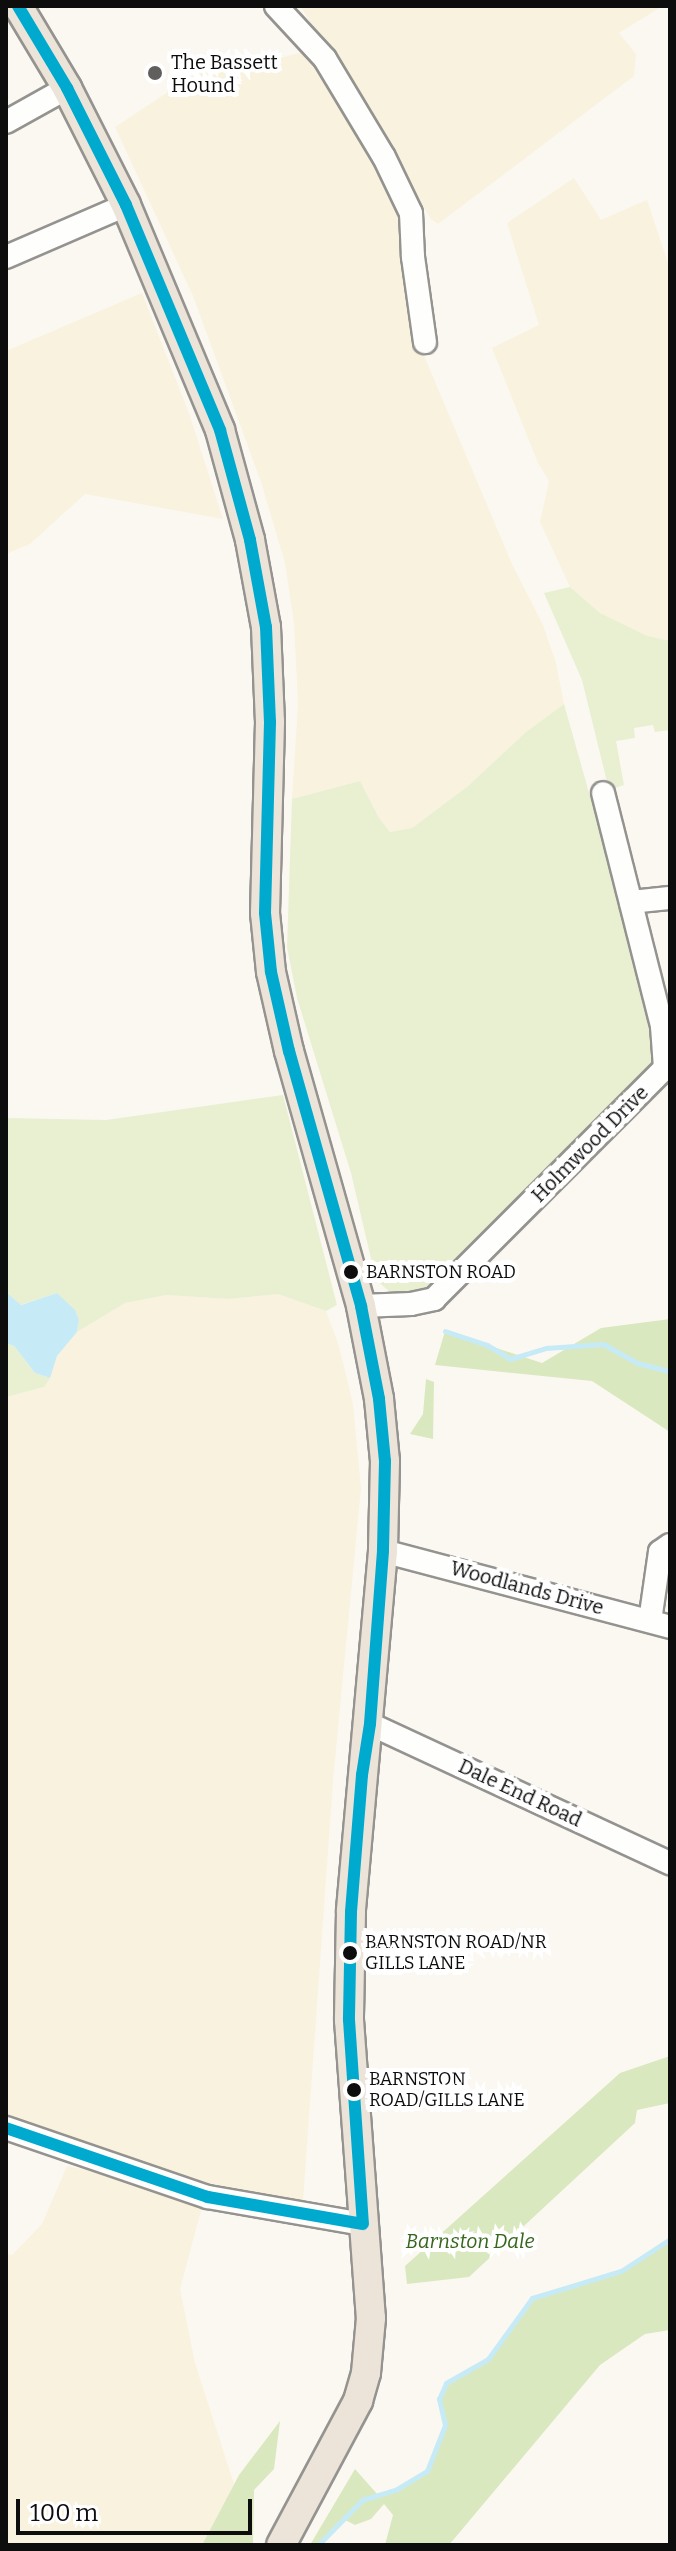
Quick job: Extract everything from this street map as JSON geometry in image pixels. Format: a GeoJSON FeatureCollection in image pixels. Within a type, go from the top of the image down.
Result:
{"type":"FeatureCollection","features":[{"type":"Feature","properties":{"kind":"main road"},"geometry":{"type":"LineString","coordinates":[[18,6],[67,88],[126,205],[220,430],[250,540],[267,643],[270,722],[265,913],[271,972],[289,1051],[361,1306],[379,1399],[384,1449],[383,1551],[351,1912],[349,2020],[371,2318],[366,2373],[358,2401],[281,2545]]}},
{"type":"Feature","properties":{"kind":"street"},"geometry":{"type":"LineString","coordinates":[[276,6],[325,59],[384,157],[411,213],[413,257],[425,342]]}},
{"type":"Feature","properties":{"kind":"street"},"geometry":{"type":"LineString","coordinates":[[6,122],[67,88]]}},
{"type":"Feature","properties":{"kind":"street"},"geometry":{"type":"LineString","coordinates":[[6,257],[126,205]]}},
{"type":"Feature","properties":{"kind":"street","name":"Holmwood Drive"},"geometry":{"type":"LineString","coordinates":[[361,1306],[411,1304],[434,1299],[665,1068],[662,1026],[603,793]]}},
{"type":"Feature","properties":{"kind":"street"},"geometry":{"type":"LineString","coordinates":[[631,902],[670,898]]}},
{"type":"Feature","properties":{"kind":"street"},"geometry":{"type":"LineString","coordinates":[[660,1624],[660,1552],[670,1545]]}},
{"type":"Feature","properties":{"kind":"street","name":"Woodlands Drive"},"geometry":{"type":"LineString","coordinates":[[383,1551],[660,1624]]}},
{"type":"Feature","properties":{"kind":"street","name":"Dale End Road"},"geometry":{"type":"LineString","coordinates":[[370,1724],[670,1863]]}},
{"type":"Feature","properties":{"kind":"street"},"geometry":{"type":"LineString","coordinates":[[6,2128],[208,2197],[363,2224]]}},
{"type":"Feature","properties":{"kind":"shaded area"},"geometry":{"type":"Polygon","coordinates":[[[301,7],[661,7],[619,33],[636,54],[634,76],[438,224],[431,219],[301,7]]]}},
{"type":"Feature","properties":{"kind":"shaded area"},"geometry":{"type":"Polygon","coordinates":[[[307,51],[381,167],[402,217],[406,243],[406,292],[414,332],[512,564],[543,625],[556,663],[564,704],[526,732],[468,786],[412,828],[390,832],[360,781],[292,799],[298,704],[294,623],[285,563],[261,482],[193,296],[115,127],[206,67],[237,69],[307,51]]]}},
{"type":"Feature","properties":{"kind":"shaded area"},"geometry":{"type":"Polygon","coordinates":[[[574,178],[601,220],[647,200],[670,269],[670,641],[647,637],[600,613],[570,587],[540,522],[549,481],[538,463],[492,348],[539,325],[507,223],[574,178]]]}},
{"type":"Feature","properties":{"kind":"shaded area"},"geometry":{"type":"Polygon","coordinates":[[[142,293],[189,413],[223,519],[85,494],[30,544],[6,554],[6,351],[142,293]]]}},
{"type":"Feature","properties":{"kind":"shaded area"},"geometry":{"type":"Polygon","coordinates":[[[278,1294],[326,1311],[339,1346],[353,1404],[361,1488],[333,1781],[303,2201],[177,2177],[6,2122],[6,1397],[44,1387],[57,1356],[77,1332],[125,1303],[166,1295],[229,1299],[278,1294]]]}},
{"type":"Feature","properties":{"kind":"shaded area"},"geometry":{"type":"Polygon","coordinates":[[[67,2166],[205,2196],[180,2289],[195,2363],[234,2484],[202,2545],[6,2545],[6,2254],[12,2255],[42,2224],[67,2166]]]}},
{"type":"Feature","properties":{"kind":"green space"},"geometry":{"type":"Polygon","coordinates":[[[570,587],[600,613],[647,636],[670,641],[670,730],[655,732],[653,725],[634,728],[635,738],[616,741],[624,785],[609,790],[582,680],[544,593],[570,587]]]}},
{"type":"Feature","properties":{"kind":"green space"},"geometry":{"type":"Polygon","coordinates":[[[564,704],[639,970],[657,1047],[656,1062],[439,1292],[409,1296],[390,1292],[376,1280],[351,1173],[297,998],[287,947],[292,799],[360,781],[390,832],[412,828],[468,786],[526,732],[564,704]]]}},
{"type":"Feature","properties":{"kind":"green space"},"geometry":{"type":"Polygon","coordinates":[[[283,1095],[337,1305],[326,1311],[278,1294],[229,1299],[166,1295],[125,1303],[77,1332],[79,1320],[57,1293],[20,1305],[6,1292],[6,1118],[106,1120],[283,1095]]]}},
{"type":"Feature","properties":{"kind":"green space"},"geometry":{"type":"Polygon","coordinates":[[[670,1319],[670,1432],[592,1381],[435,1365],[445,1331],[542,1363],[601,1328],[670,1319]]]}},
{"type":"Feature","properties":{"kind":"green space"},"geometry":{"type":"Polygon","coordinates":[[[6,1343],[14,1346],[35,1373],[50,1378],[44,1387],[6,1397],[6,1343]]]}},
{"type":"Feature","properties":{"kind":"green space"},"geometry":{"type":"Polygon","coordinates":[[[426,1379],[434,1382],[433,1439],[410,1434],[423,1414],[426,1379]]]}},
{"type":"Feature","properties":{"kind":"green space","name":"Barnston Dale"},"geometry":{"type":"Polygon","coordinates":[[[670,2056],[670,2103],[637,2110],[635,2123],[469,2277],[407,2284],[405,2266],[620,2073],[670,2056]]]}},
{"type":"Feature","properties":{"kind":"green space"},"geometry":{"type":"Polygon","coordinates":[[[670,2239],[670,2330],[645,2334],[600,2365],[449,2545],[385,2545],[393,2515],[384,2504],[371,2519],[355,2525],[343,2519],[318,2545],[310,2545],[355,2469],[378,2495],[397,2489],[427,2471],[445,2425],[439,2399],[446,2383],[488,2359],[532,2298],[621,2271],[670,2239]]]}},
{"type":"Feature","properties":{"kind":"green space"},"geometry":{"type":"Polygon","coordinates":[[[280,2421],[274,2469],[254,2490],[253,2545],[202,2545],[239,2475],[280,2421]]]}},
{"type":"Feature","properties":{"kind":"water"},"geometry":{"type":"Polygon","coordinates":[[[6,1292],[21,1305],[57,1293],[75,1310],[79,1320],[77,1332],[57,1356],[50,1378],[35,1373],[14,1346],[6,1343],[6,1292]]]}},
{"type":"Feature","properties":{"kind":"waterway"},"geometry":{"type":"LineString","coordinates":[[445,1331],[487,1345],[510,1359],[546,1348],[603,1344],[637,1363],[670,1371]]}},
{"type":"Feature","properties":{"kind":"waterway"},"geometry":{"type":"LineString","coordinates":[[318,2545],[362,2500],[397,2489],[427,2471],[445,2425],[439,2399],[446,2383],[488,2359],[532,2298],[621,2271],[670,2239]]}},
{"type":"Feature","properties":{"kind":"transit line"},"geometry":{"type":"LineString","coordinates":[[18,6],[67,88],[126,205],[220,430],[250,540],[266,627],[270,722],[265,913],[271,972],[289,1051],[361,1306],[379,1399],[385,1461],[383,1551],[370,1724],[362,1775],[351,1912],[349,2020],[363,2224]]}},
{"type":"Feature","properties":{"kind":"transit line"},"geometry":{"type":"LineString","coordinates":[[6,2128],[208,2197],[363,2224]]}},
{"type":"Feature","properties":{"kind":"place","name":"The Bassett Hound"},"geometry":{"type":"Point","coordinates":[155,73]}},
{"type":"Feature","properties":{"kind":"place","name":"BARNSTON ROAD"},"geometry":{"type":"Point","coordinates":[351,1272]}},
{"type":"Feature","properties":{"kind":"place","name":"BARNSTON ROAD/NR GILLS LANE"},"geometry":{"type":"Point","coordinates":[350,1953]}},
{"type":"Feature","properties":{"kind":"place","name":"BARNSTON ROAD/GILLS LANE"},"geometry":{"type":"Point","coordinates":[354,2090]}}]}
